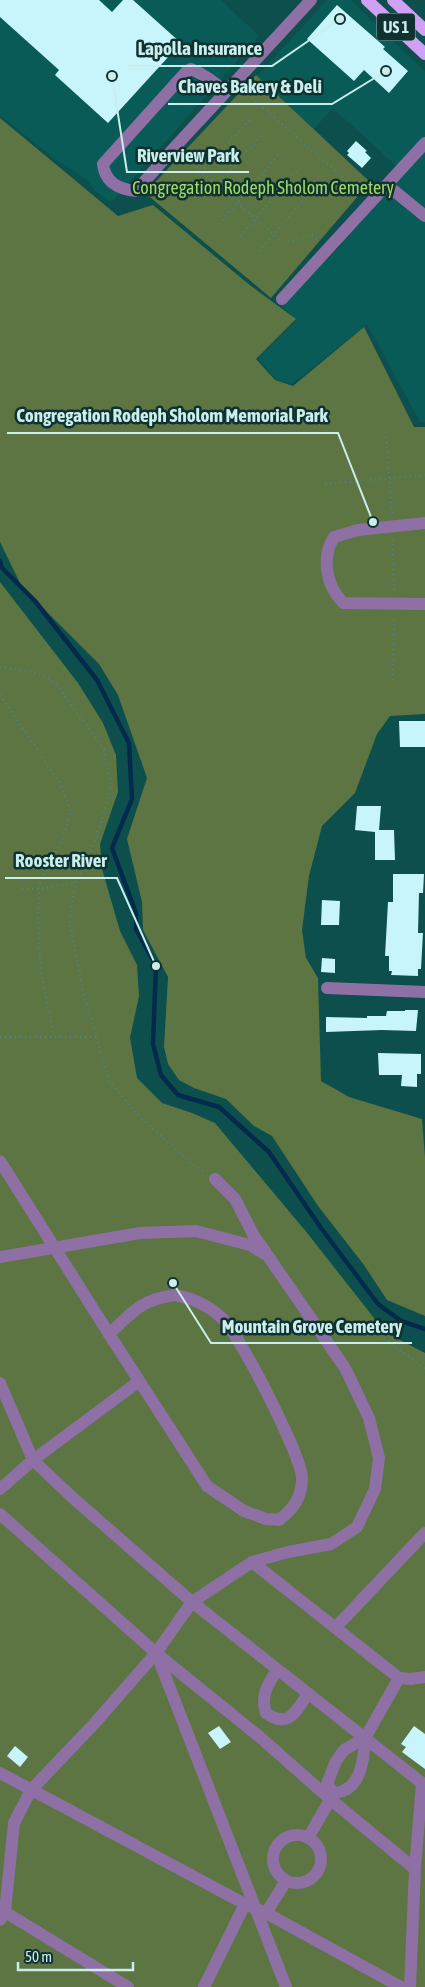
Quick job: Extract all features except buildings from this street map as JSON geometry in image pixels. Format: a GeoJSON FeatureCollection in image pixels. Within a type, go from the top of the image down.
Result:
{"type":"FeatureCollection","features":[{"type":"Feature","properties":{"kind":"main road","name":"US 1"},"geometry":{"type":"LineString","coordinates":[[367,0],[425,54]]}},
{"type":"Feature","properties":{"kind":"main road","name":"US 1"},"geometry":{"type":"LineString","coordinates":[[394,0],[425,30]]}},
{"type":"Feature","properties":{"kind":"street"},"geometry":{"type":"LineString","coordinates":[[229,88],[192,70],[186,72],[103,164],[104,174],[116,186],[136,191],[311,0]]}},
{"type":"Feature","properties":{"kind":"street"},"geometry":{"type":"LineString","coordinates":[[282,299],[425,143]]}},
{"type":"Feature","properties":{"kind":"street"},"geometry":{"type":"LineString","coordinates":[[387,184],[425,216]]}},
{"type":"Feature","properties":{"kind":"street"},"geometry":{"type":"LineString","coordinates":[[425,523],[358,530],[334,537],[327,548],[326,562],[330,583],[343,602],[425,604]]}},
{"type":"Feature","properties":{"kind":"street"},"geometry":{"type":"LineString","coordinates":[[327,988],[425,992]]}},
{"type":"Feature","properties":{"kind":"street"},"geometry":{"type":"LineString","coordinates":[[0,1161],[138,1382],[206,1486],[244,1511],[266,1520],[279,1520],[297,1503],[302,1477],[292,1445],[238,1338],[222,1318],[204,1304],[174,1295],[152,1299],[139,1306],[109,1334]]}},
{"type":"Feature","properties":{"kind":"street"},"geometry":{"type":"LineString","coordinates":[[128,1987],[3,1916],[14,1823],[31,1790],[94,1724],[156,1653],[192,1602],[252,1562],[288,1552],[331,1544],[357,1527],[374,1489],[379,1458],[369,1418],[345,1368],[255,1238],[235,1200],[216,1179]]}},
{"type":"Feature","properties":{"kind":"street"},"geometry":{"type":"LineString","coordinates":[[0,1257],[53,1246],[140,1233],[196,1231],[250,1245],[268,1256]]}},
{"type":"Feature","properties":{"kind":"street"},"geometry":{"type":"LineString","coordinates":[[0,1489],[33,1460],[138,1382]]}},
{"type":"Feature","properties":{"kind":"street"},"geometry":{"type":"LineString","coordinates":[[0,1383],[33,1460],[73,1498],[192,1602],[424,1784],[415,1868],[410,1987]]}},
{"type":"Feature","properties":{"kind":"street"},"geometry":{"type":"LineString","coordinates":[[0,1514],[156,1653],[332,1796],[415,1868]]}},
{"type":"Feature","properties":{"kind":"street"},"geometry":{"type":"LineString","coordinates":[[336,1627],[425,1533]]}},
{"type":"Feature","properties":{"kind":"street"},"geometry":{"type":"LineString","coordinates":[[252,1562],[399,1678],[425,1677]]}},
{"type":"Feature","properties":{"kind":"street"},"geometry":{"type":"LineString","coordinates":[[156,1653],[286,1987]]}},
{"type":"Feature","properties":{"kind":"street"},"geometry":{"type":"LineString","coordinates":[[277,1670],[263,1695],[263,1705],[266,1713],[273,1718],[287,1719],[293,1715],[308,1694]]}},
{"type":"Feature","properties":{"kind":"street"},"geometry":{"type":"LineString","coordinates":[[308,1838],[332,1796],[350,1787],[359,1774],[363,1763],[365,1738],[399,1678]]}},
{"type":"Feature","properties":{"kind":"street"},"geometry":{"type":"LineString","coordinates":[[261,1738],[273,1718]]}},
{"type":"Feature","properties":{"kind":"street"},"geometry":{"type":"LineString","coordinates":[[332,1796],[327,1784],[336,1761],[344,1750],[365,1738]]}},
{"type":"Feature","properties":{"kind":"street"},"geometry":{"type":"LineString","coordinates":[[0,1774],[401,1987]]}},
{"type":"Feature","properties":{"kind":"street"},"geometry":{"type":"LineString","coordinates":[[301,1835],[308,1838],[319,1848],[321,1863],[319,1870],[314,1876],[301,1884],[286,1881],[275,1871],[273,1863],[275,1848],[286,1837],[301,1835]]}},
{"type":"Feature","properties":{"kind":"street"},"geometry":{"type":"LineString","coordinates":[[204,1987],[255,1909],[286,1881]]}},
{"type":"Feature","properties":{"kind":"path"},"geometry":{"type":"LineString","coordinates":[[229,88],[248,94],[370,202]]}},
{"type":"Feature","properties":{"kind":"path"},"geometry":{"type":"LineString","coordinates":[[201,172],[250,120]]}},
{"type":"Feature","properties":{"kind":"path"},"geometry":{"type":"LineString","coordinates":[[217,186],[262,134]]}},
{"type":"Feature","properties":{"kind":"path"},"geometry":{"type":"LineString","coordinates":[[174,148],[279,239],[292,242],[312,235],[328,248]]}},
{"type":"Feature","properties":{"kind":"path"},"geometry":{"type":"LineString","coordinates":[[219,224],[281,152]]}},
{"type":"Feature","properties":{"kind":"path"},"geometry":{"type":"LineString","coordinates":[[240,236],[300,168]]}},
{"type":"Feature","properties":{"kind":"path"},"geometry":{"type":"LineString","coordinates":[[259,251],[319,182]]}},
{"type":"Feature","properties":{"kind":"path"},"geometry":{"type":"LineString","coordinates":[[386,437],[393,526],[393,680]]}},
{"type":"Feature","properties":{"kind":"path"},"geometry":{"type":"LineString","coordinates":[[325,484],[425,475]]}},
{"type":"Feature","properties":{"kind":"path"},"geometry":{"type":"LineString","coordinates":[[0,667],[36,673],[55,683],[104,749],[111,786],[89,856],[76,882],[69,919],[82,986],[109,1081],[136,1114],[193,1165],[216,1179]]}},
{"type":"Feature","properties":{"kind":"path"},"geometry":{"type":"LineString","coordinates":[[0,695],[60,782],[70,811],[63,838],[39,886],[38,919],[41,973],[54,1036]]}},
{"type":"Feature","properties":{"kind":"path"},"geometry":{"type":"LineString","coordinates":[[22,889],[39,889],[76,882]]}},
{"type":"Feature","properties":{"kind":"path"},"geometry":{"type":"LineString","coordinates":[[0,1037],[96,1037]]}},
{"type":"Feature","properties":{"kind":"path"},"geometry":{"type":"LineString","coordinates":[[380,1335],[425,1368]]}},
{"type":"Feature","properties":{"kind":"shaded area"},"geometry":{"type":"Polygon","coordinates":[[[0,0],[221,0],[259,36],[113,201],[110,202],[97,193],[86,179],[56,160],[0,115],[0,0]]]}},
{"type":"Feature","properties":{"kind":"shaded area"},"geometry":{"type":"Polygon","coordinates":[[[327,0],[351,0],[425,72],[425,422],[420,422],[367,324],[292,384],[276,379],[258,359],[297,320],[279,304],[334,253],[404,173],[333,108],[314,129],[257,76],[327,0]]]}},
{"type":"Feature","properties":{"kind":"green space","name":"Congregation Rodeph Sholom Cemetery"},"geometry":{"type":"Polygon","coordinates":[[[256,75],[370,182],[271,298],[145,193],[256,75]]]}},
{"type":"Feature","properties":{"kind":"green space"},"geometry":{"type":"Polygon","coordinates":[[[0,118],[118,216],[153,205],[251,286],[296,319],[256,359],[275,380],[293,386],[364,327],[414,427],[425,427],[425,714],[390,716],[377,734],[355,793],[322,826],[309,876],[302,930],[306,958],[318,978],[321,1081],[349,1097],[422,1119],[425,1157],[425,1316],[387,1300],[364,1265],[318,1206],[272,1136],[254,1126],[226,1099],[194,1088],[179,1080],[168,1064],[164,1047],[168,977],[143,930],[142,902],[127,839],[147,778],[118,695],[99,664],[22,587],[0,542],[0,118]]]}},
{"type":"Feature","properties":{"kind":"green space"},"geometry":{"type":"Polygon","coordinates":[[[0,582],[78,683],[103,723],[116,755],[118,792],[100,844],[102,869],[120,931],[137,965],[139,996],[130,1038],[137,1078],[162,1103],[215,1123],[308,1234],[385,1332],[425,1353],[425,1987],[0,1987],[0,582]]]}},
{"type":"Feature","properties":{"kind":"waterway"},"geometry":{"type":"LineString","coordinates":[[0,561],[2,568],[35,601],[97,680],[129,743],[132,799],[112,848],[136,913],[136,929],[156,966],[153,1044],[161,1075],[178,1095],[219,1107],[269,1152],[321,1228],[378,1304],[401,1321],[425,1329]]}},
{"type":"Feature","properties":{"kind":"place","name":"Lapolla Insurance"},"geometry":{"type":"Point","coordinates":[340,19]}},
{"type":"Feature","properties":{"kind":"place","name":"Chaves Bakery & Deli"},"geometry":{"type":"Point","coordinates":[386,71]}},
{"type":"Feature","properties":{"kind":"place","name":"Riverview Park"},"geometry":{"type":"Point","coordinates":[112,76]}},
{"type":"Feature","properties":{"kind":"place","name":"Congregation Rodeph Sholom Memorial Park"},"geometry":{"type":"Point","coordinates":[373,522]}},
{"type":"Feature","properties":{"kind":"place","name":"Rooster River"},"geometry":{"type":"Point","coordinates":[156,966]}},
{"type":"Feature","properties":{"kind":"place","name":"Mountain Grove Cemetery"},"geometry":{"type":"Point","coordinates":[173,1283]}}]}
